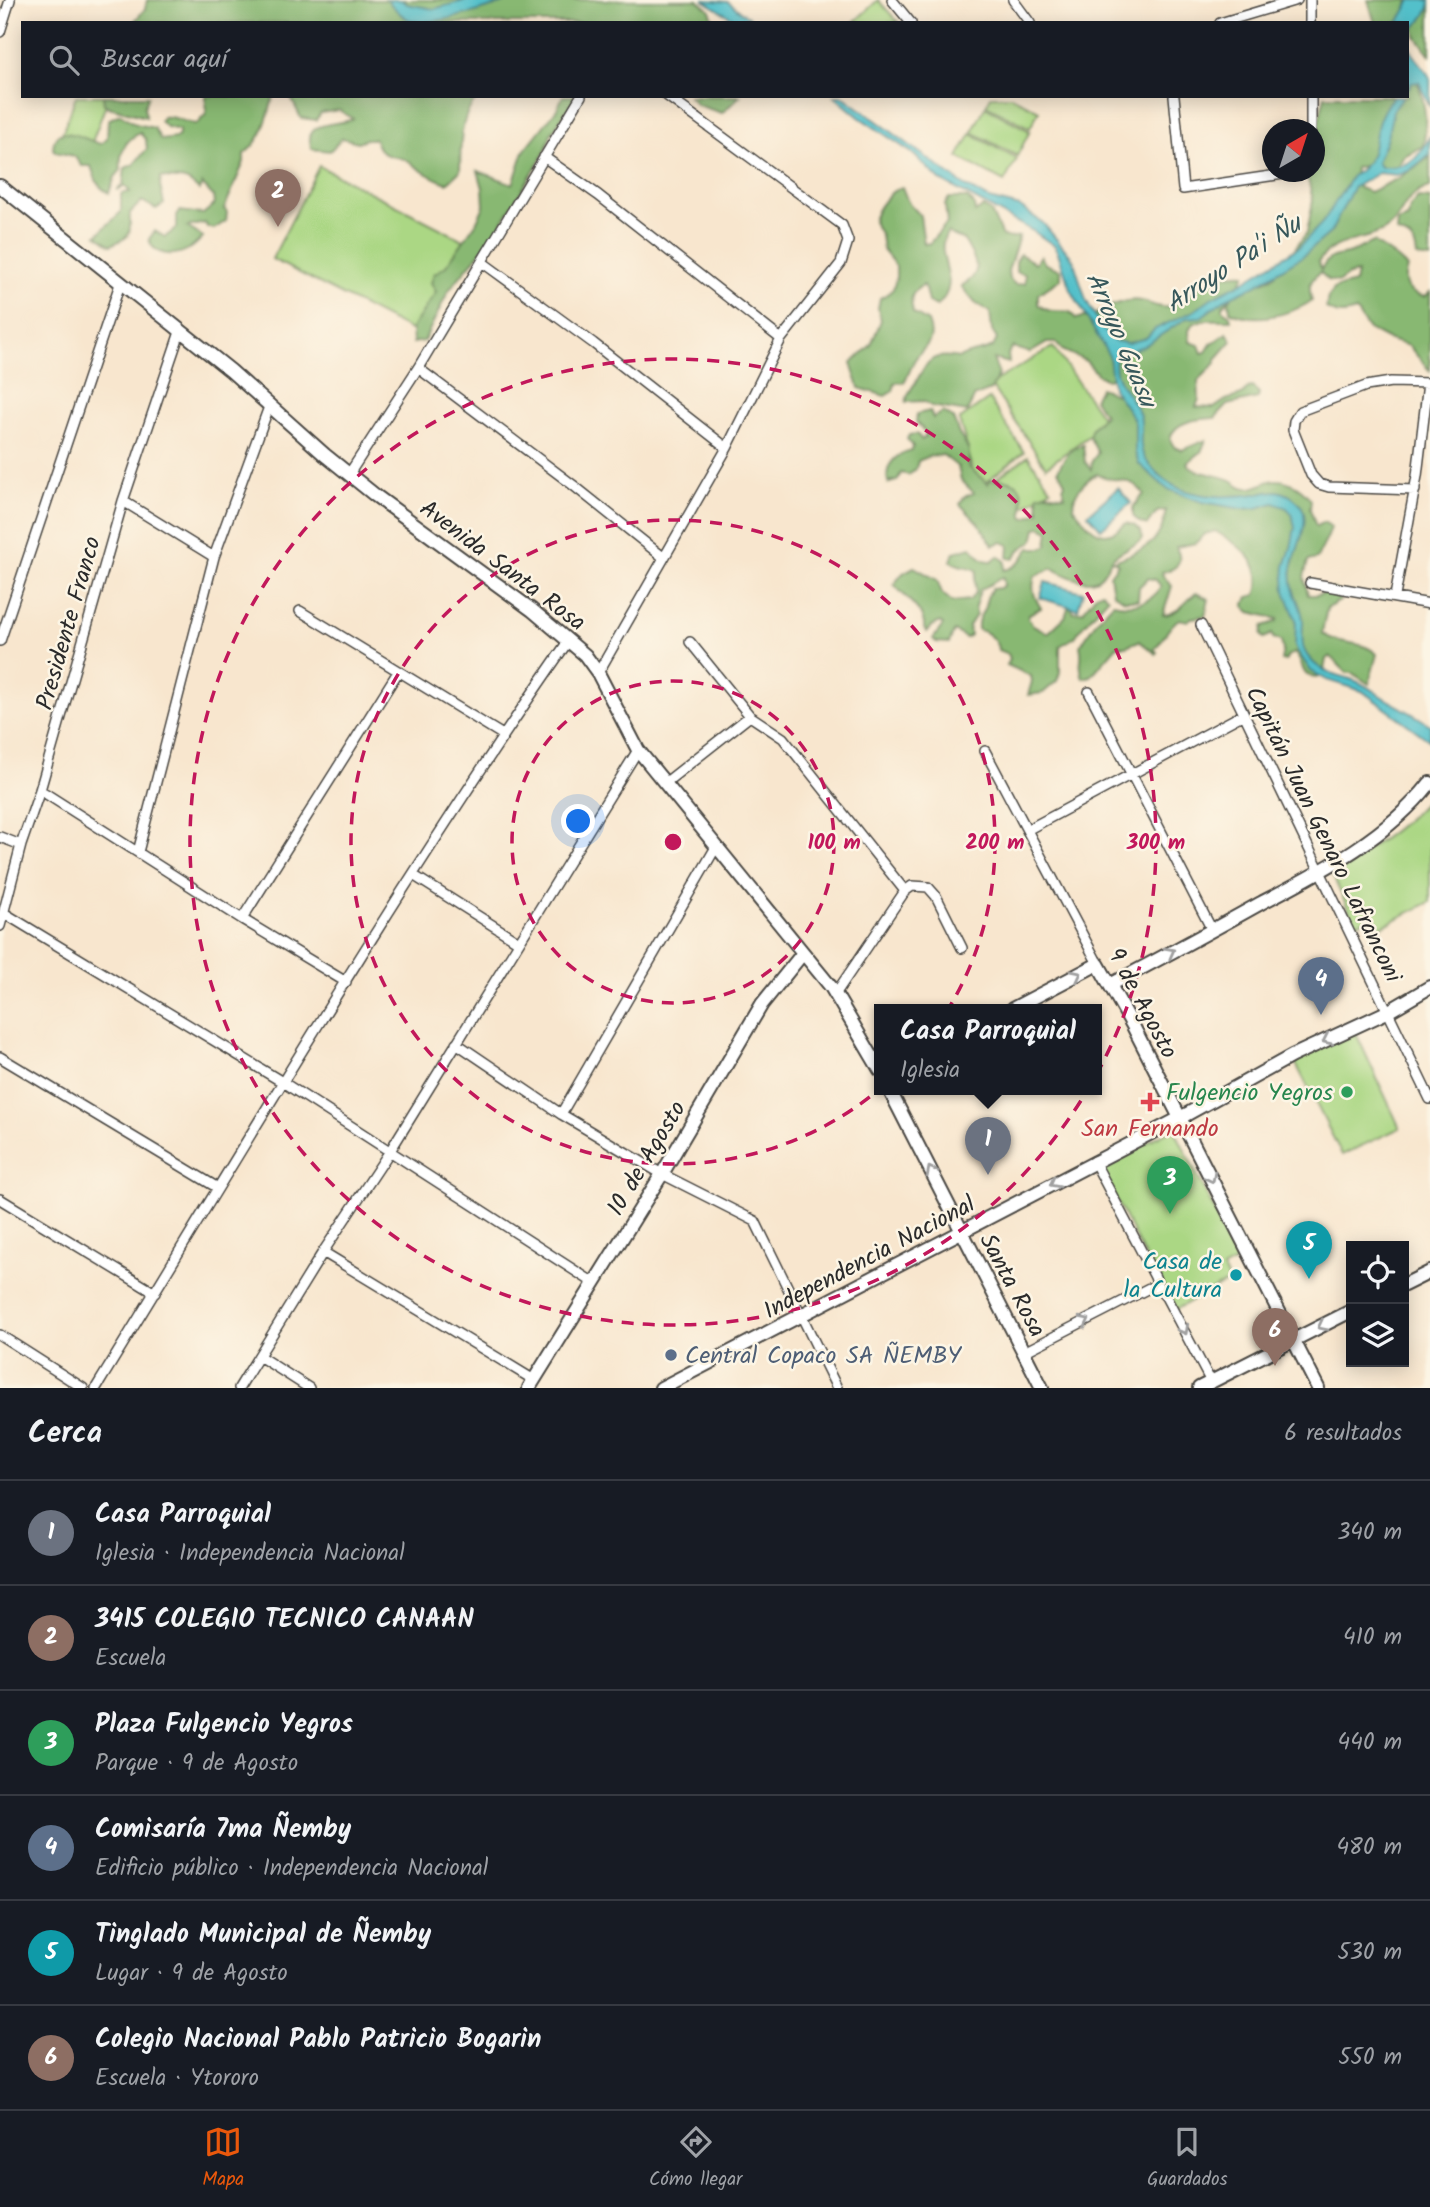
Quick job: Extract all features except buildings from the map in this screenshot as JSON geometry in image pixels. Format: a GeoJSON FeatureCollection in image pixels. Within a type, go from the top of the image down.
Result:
{"type":"FeatureCollection","features":[{"type":"Feature","properties":{"kind":"street"},"geometry":{"type":"LineString","coordinates":[[0,32],[10,0]]}},
{"type":"Feature","properties":{"kind":"street"},"geometry":{"type":"LineString","coordinates":[[891,0],[909,21]]}},
{"type":"Feature","properties":{"kind":"street"},"geometry":{"type":"LineString","coordinates":[[1013,0],[1029,21]]}},
{"type":"Feature","properties":{"kind":"street"},"geometry":{"type":"LineString","coordinates":[[1227,21],[1297,0]]}},
{"type":"Feature","properties":{"kind":"street"},"geometry":{"type":"LineString","coordinates":[[1310,0],[1310,21]]}},
{"type":"Feature","properties":{"kind":"street"},"geometry":{"type":"LineString","coordinates":[[349,474],[418,369],[579,98]]}},
{"type":"Feature","properties":{"kind":"street"},"geometry":{"type":"LineString","coordinates":[[598,673],[727,448],[781,339],[841,263],[848,241],[842,225],[670,98]]}},
{"type":"Feature","properties":{"kind":"street"},"geometry":{"type":"LineString","coordinates":[[1174,98],[1183,189],[1262,177]]}},
{"type":"Feature","properties":{"kind":"street"},"geometry":{"type":"LineString","coordinates":[[1311,98],[1311,119]]}},
{"type":"Feature","properties":{"kind":"street"},"geometry":{"type":"LineString","coordinates":[[544,157],[598,195],[781,339]]}},
{"type":"Feature","properties":{"kind":"street","name":"Avenida Santa Rosa"},"geometry":{"type":"LineString","coordinates":[[0,186],[271,404],[325,455],[533,610],[569,640],[598,673],[638,750],[836,993],[874,1060]]}},
{"type":"Feature","properties":{"kind":"street"},"geometry":{"type":"LineString","coordinates":[[482,262],[593,343],[727,448]]}},
{"type":"Feature","properties":{"kind":"street"},"geometry":{"type":"LineString","coordinates":[[0,640],[120,284]]}},
{"type":"Feature","properties":{"kind":"street","name":"Presidente Franco"},"geometry":{"type":"LineString","coordinates":[[0,926],[20,845],[40,790],[123,501],[180,332]]}},
{"type":"Feature","properties":{"kind":"street"},"geometry":{"type":"LineString","coordinates":[[418,369],[573,485],[663,557]]}},
{"type":"Feature","properties":{"kind":"street"},"geometry":{"type":"LineString","coordinates":[[1395,596],[1415,490],[1429,383],[1391,382],[1366,386],[1300,411],[1294,421],[1293,430],[1311,475],[1319,484],[1415,490]]}},
{"type":"Feature","properties":{"kind":"street"},"geometry":{"type":"LineString","coordinates":[[138,852],[214,557],[271,404]]}},
{"type":"Feature","properties":{"kind":"street"},"geometry":{"type":"LineString","coordinates":[[123,501],[214,557]]}},
{"type":"Feature","properties":{"kind":"street"},"geometry":{"type":"LineString","coordinates":[[1310,583],[1430,604]]}},
{"type":"Feature","properties":{"kind":"street"},"geometry":{"type":"LineString","coordinates":[[300,611],[503,734]]}},
{"type":"Feature","properties":{"kind":"street","name":"Capitán Juan Genaro Lafranconi"},"geometry":{"type":"LineString","coordinates":[[1201,625],[1430,1098]]}},
{"type":"Feature","properties":{"kind":"street"},"geometry":{"type":"LineString","coordinates":[[96,1388],[413,875],[503,734],[569,640]]}},
{"type":"Feature","properties":{"kind":"street"},"geometry":{"type":"LineString","coordinates":[[690,642],[750,716],[783,738],[905,891]]}},
{"type":"Feature","properties":{"kind":"street"},"geometry":{"type":"LineString","coordinates":[[242,919],[398,672]]}},
{"type":"Feature","properties":{"kind":"street"},"geometry":{"type":"LineString","coordinates":[[1089,692],[1212,930]]}},
{"type":"Feature","properties":{"kind":"street"},"geometry":{"type":"LineString","coordinates":[[1027,830],[1244,714]]}},
{"type":"Feature","properties":{"kind":"street"},"geometry":{"type":"LineString","coordinates":[[665,783],[750,716]]}},
{"type":"Feature","properties":{"kind":"street"},"geometry":{"type":"LineString","coordinates":[[239,1388],[323,1252],[390,1151],[638,750]]}},
{"type":"Feature","properties":{"kind":"street","name":"9 de Agosto"},"geometry":{"type":"LineString","coordinates":[[985,751],[1180,1118],[1318,1388]]}},
{"type":"Feature","properties":{"kind":"street"},"geometry":{"type":"LineString","coordinates":[[1110,985],[1321,871],[1370,839],[1411,807],[1430,783]]}},
{"type":"Feature","properties":{"kind":"street"},"geometry":{"type":"LineString","coordinates":[[40,790],[346,982]]}},
{"type":"Feature","properties":{"kind":"street"},"geometry":{"type":"LineString","coordinates":[[0,837],[20,845]]}},
{"type":"Feature","properties":{"kind":"street"},"geometry":{"type":"LineString","coordinates":[[561,1114],[716,847]]}},
{"type":"Feature","properties":{"kind":"street"},"geometry":{"type":"LineString","coordinates":[[413,875],[519,942]]}},
{"type":"Feature","properties":{"kind":"street"},"geometry":{"type":"LineString","coordinates":[[836,993],[905,891],[912,886],[928,887],[936,896],[962,948]]}},
{"type":"Feature","properties":{"kind":"street"},"geometry":{"type":"LineString","coordinates":[[4,913],[284,1083],[594,1283]]}},
{"type":"Feature","properties":{"kind":"street","name":"10 de Agosto"},"geometry":{"type":"LineString","coordinates":[[536,1385],[594,1283],[762,1004],[803,953]]}},
{"type":"Feature","properties":{"kind":"street"},"geometry":{"type":"LineString","coordinates":[[1022,1004],[1098,964]]}},
{"type":"Feature","properties":{"kind":"street","name":"Independencia Nacional"},"geometry":{"type":"LineString","coordinates":[[661,1388],[1180,1118],[1292,1056],[1389,1011],[1430,987]]}},
{"type":"Feature","properties":{"kind":"street"},"geometry":{"type":"LineString","coordinates":[[456,1043],[561,1114],[662,1174],[755,1221],[837,1388]]}},
{"type":"Feature","properties":{"kind":"street"},"geometry":{"type":"LineString","coordinates":[[0,1057],[218,1188]]}},
{"type":"Feature","properties":{"kind":"street","name":"Santa Rosa"},"geometry":{"type":"LineString","coordinates":[[893,1095],[1042,1388]]}},
{"type":"Feature","properties":{"kind":"street"},"geometry":{"type":"LineString","coordinates":[[1094,1161],[1144,1256],[1154,1289],[1166,1297],[1205,1385],[1346,1314]]}},
{"type":"Feature","properties":{"kind":"street"},"geometry":{"type":"LineString","coordinates":[[0,1199],[155,1293]]}},
{"type":"Feature","properties":{"kind":"street"},"geometry":{"type":"LineString","coordinates":[[323,1252],[536,1385]]}},
{"type":"Feature","properties":{"kind":"street"},"geometry":{"type":"LineString","coordinates":[[1409,1282],[1430,1272]]}},
{"type":"Feature","properties":{"kind":"street"},"geometry":{"type":"LineString","coordinates":[[1024,1352],[1154,1289]]}},
{"type":"Feature","properties":{"kind":"street"},"geometry":{"type":"LineString","coordinates":[[0,1335],[83,1388]]}},
{"type":"Feature","properties":{"kind":"street"},"geometry":{"type":"LineString","coordinates":[[259,1356],[309,1388]]}},
{"type":"Feature","properties":{"kind":"green space"},"geometry":{"type":"Polygon","coordinates":[[[147,0],[698,0],[710,10],[713,21],[135,21],[145,9],[147,0]]]}},
{"type":"Feature","properties":{"kind":"green space"},"geometry":{"type":"Polygon","coordinates":[[[878,0],[897,21],[855,21],[878,0]]]}},
{"type":"Feature","properties":{"kind":"green space"},"geometry":{"type":"Polygon","coordinates":[[[1368,0],[1409,0],[1404,21],[1374,21],[1368,0]]]}},
{"type":"Feature","properties":{"kind":"green space"},"geometry":{"type":"Polygon","coordinates":[[[1430,0],[1430,55],[1416,36],[1414,25],[1430,0]]]}},
{"type":"Feature","properties":{"kind":"green space"},"geometry":{"type":"Polygon","coordinates":[[[1409,62],[1425,111],[1423,146],[1404,156],[1393,173],[1366,165],[1355,168],[1354,178],[1359,188],[1370,192],[1399,178],[1430,157],[1430,187],[1412,196],[1396,220],[1383,231],[1340,245],[1319,261],[1321,270],[1331,258],[1374,242],[1404,264],[1407,268],[1405,279],[1410,291],[1425,297],[1430,292],[1430,371],[1409,346],[1368,329],[1356,311],[1341,314],[1326,308],[1328,297],[1335,288],[1355,283],[1357,273],[1348,275],[1339,282],[1328,280],[1320,272],[1310,285],[1312,301],[1293,310],[1272,316],[1240,315],[1230,311],[1229,301],[1232,296],[1223,306],[1231,320],[1201,321],[1191,326],[1190,342],[1199,345],[1202,353],[1227,333],[1232,341],[1198,381],[1199,399],[1196,407],[1214,408],[1226,400],[1242,395],[1252,387],[1259,393],[1258,398],[1227,405],[1215,418],[1182,424],[1172,433],[1170,439],[1174,447],[1182,450],[1206,440],[1201,452],[1187,463],[1196,470],[1227,478],[1245,488],[1253,488],[1270,481],[1283,481],[1296,486],[1311,500],[1310,509],[1316,526],[1324,522],[1331,527],[1317,559],[1308,561],[1304,577],[1308,595],[1334,589],[1340,597],[1340,601],[1327,608],[1322,633],[1335,640],[1364,646],[1377,654],[1369,684],[1352,673],[1347,673],[1330,656],[1326,659],[1323,676],[1315,677],[1306,674],[1295,653],[1287,656],[1286,661],[1281,660],[1281,641],[1273,638],[1272,634],[1264,638],[1261,635],[1263,626],[1278,619],[1250,612],[1244,606],[1248,597],[1256,595],[1259,584],[1254,565],[1249,556],[1233,542],[1215,531],[1205,534],[1196,543],[1176,547],[1178,563],[1174,568],[1162,572],[1172,586],[1163,615],[1177,610],[1196,593],[1209,599],[1205,616],[1188,621],[1179,619],[1154,649],[1156,654],[1139,641],[1117,646],[1091,676],[1083,678],[1080,646],[1098,619],[1113,603],[1127,605],[1146,601],[1161,587],[1156,580],[1148,578],[1139,587],[1138,600],[1125,600],[1113,593],[1110,575],[1118,564],[1114,561],[1150,544],[1160,531],[1166,510],[1157,512],[1147,525],[1139,522],[1133,516],[1133,507],[1144,494],[1127,481],[1097,474],[1080,488],[1073,507],[1096,532],[1110,533],[1126,523],[1141,531],[1142,539],[1114,557],[1097,579],[1084,581],[1052,568],[1035,576],[1034,592],[1041,608],[1029,614],[1028,618],[1033,625],[1048,633],[1065,617],[1069,605],[1074,612],[1083,611],[1097,593],[1102,592],[1108,598],[1075,637],[1060,646],[1060,672],[1057,681],[1043,693],[1028,695],[1031,676],[1007,665],[1010,659],[1008,654],[998,650],[991,637],[978,630],[979,619],[988,596],[992,589],[1004,585],[1003,577],[980,590],[975,607],[976,615],[969,626],[970,635],[966,638],[954,631],[949,643],[936,642],[933,639],[943,625],[940,622],[927,632],[924,629],[924,622],[918,610],[894,584],[903,573],[914,567],[937,580],[942,593],[952,602],[970,600],[976,592],[977,571],[951,561],[954,552],[971,547],[985,560],[992,561],[998,556],[1005,561],[1004,570],[1009,569],[1022,559],[1030,548],[1043,548],[1047,545],[1049,531],[1036,528],[1033,541],[1013,559],[1008,558],[1009,545],[1002,542],[993,545],[980,525],[960,504],[964,497],[974,493],[961,480],[958,467],[943,455],[918,461],[916,469],[909,475],[901,473],[897,481],[888,482],[888,470],[893,461],[912,450],[913,446],[907,439],[909,435],[917,434],[922,440],[925,437],[925,432],[916,422],[917,414],[930,411],[933,418],[943,412],[953,418],[969,450],[969,467],[988,484],[990,480],[1015,483],[1022,492],[1023,517],[1027,518],[1039,512],[1038,495],[1047,493],[1065,496],[1065,483],[1058,470],[1071,451],[1083,445],[1085,462],[1091,469],[1092,461],[1098,453],[1089,436],[1092,428],[1104,415],[1094,399],[1100,388],[1116,394],[1116,377],[1107,379],[1099,376],[1086,361],[1062,350],[1056,343],[1047,343],[1030,353],[1013,347],[1008,354],[1009,363],[993,359],[999,374],[991,390],[975,396],[967,412],[931,406],[924,401],[906,402],[927,363],[936,358],[959,358],[985,350],[993,347],[997,339],[992,331],[990,312],[975,303],[961,286],[975,274],[976,266],[972,255],[964,241],[948,232],[943,250],[948,277],[945,296],[937,306],[928,302],[924,285],[912,296],[913,313],[928,322],[930,340],[914,361],[904,382],[895,383],[893,391],[885,396],[859,388],[852,363],[871,345],[881,320],[878,308],[880,298],[893,289],[896,279],[896,266],[883,250],[881,235],[873,222],[884,201],[902,187],[908,202],[920,215],[924,244],[930,243],[947,223],[945,205],[949,198],[967,198],[974,204],[975,212],[983,207],[991,212],[1002,236],[1019,236],[1008,271],[1009,279],[1016,285],[1025,283],[1025,274],[1016,272],[1016,262],[1020,254],[1035,263],[1041,256],[1045,264],[1061,270],[1061,279],[1038,294],[1038,304],[1049,310],[1070,312],[1076,319],[1092,319],[1107,308],[1135,300],[1167,307],[1195,288],[1227,275],[1245,274],[1240,285],[1265,281],[1274,276],[1307,232],[1313,200],[1308,182],[1325,182],[1325,119],[1319,119],[1324,98],[1409,98],[1409,62]]]}},
{"type":"Feature","properties":{"kind":"green space"},"geometry":{"type":"Polygon","coordinates":[[[75,98],[108,98],[88,153],[59,142],[75,98]]]}},
{"type":"Feature","properties":{"kind":"green space"},"geometry":{"type":"Polygon","coordinates":[[[103,98],[147,98],[144,108],[146,117],[109,107],[104,104],[103,98]]]}},
{"type":"Feature","properties":{"kind":"green space"},"geometry":{"type":"Polygon","coordinates":[[[206,98],[273,98],[261,135],[244,154],[244,162],[224,209],[227,212],[226,221],[214,229],[207,227],[205,223],[187,227],[203,237],[183,252],[166,254],[155,249],[149,239],[155,231],[165,237],[177,228],[177,215],[180,211],[203,214],[214,205],[213,196],[202,184],[199,190],[185,180],[161,177],[164,204],[156,209],[142,201],[130,213],[130,230],[124,239],[111,245],[97,235],[121,212],[121,194],[130,192],[125,186],[117,190],[123,185],[125,168],[133,165],[147,149],[146,140],[140,133],[126,143],[121,158],[121,170],[109,193],[99,185],[91,166],[82,166],[74,156],[53,149],[59,135],[72,134],[101,144],[107,138],[108,120],[120,114],[136,124],[154,128],[161,140],[176,138],[179,130],[167,127],[160,121],[163,117],[197,124],[206,114],[206,98]]]}},
{"type":"Feature","properties":{"kind":"green space"},"geometry":{"type":"Polygon","coordinates":[[[291,98],[479,98],[468,111],[462,130],[460,171],[447,183],[406,160],[385,154],[375,139],[358,142],[342,138],[330,151],[312,149],[310,139],[316,128],[353,119],[339,110],[321,113],[316,120],[301,118],[291,98]]]}},
{"type":"Feature","properties":{"kind":"green space"},"geometry":{"type":"Polygon","coordinates":[[[562,98],[575,98],[551,134],[545,152],[493,237],[449,290],[424,341],[413,343],[412,328],[436,292],[431,283],[434,274],[446,266],[476,223],[484,206],[478,171],[513,184],[524,151],[557,109],[562,98]]]}},
{"type":"Feature","properties":{"kind":"green space"},"geometry":{"type":"Polygon","coordinates":[[[691,98],[738,98],[722,113],[697,105],[691,98]]]}},
{"type":"Feature","properties":{"kind":"green space"},"geometry":{"type":"Polygon","coordinates":[[[990,98],[1015,98],[1039,111],[1030,128],[986,105],[990,98]]]}},
{"type":"Feature","properties":{"kind":"green space"},"geometry":{"type":"Polygon","coordinates":[[[985,107],[1030,131],[1017,156],[972,132],[985,107]]]}},
{"type":"Feature","properties":{"kind":"green space"},"geometry":{"type":"Polygon","coordinates":[[[971,134],[1017,159],[1004,182],[958,157],[971,134]]]}},
{"type":"Feature","properties":{"kind":"green space"},"geometry":{"type":"Polygon","coordinates":[[[319,166],[465,241],[418,334],[272,259],[319,166]]]}},
{"type":"Feature","properties":{"kind":"green space"},"geometry":{"type":"Polygon","coordinates":[[[1418,198],[1430,199],[1430,259],[1417,257],[1412,241],[1397,233],[1398,222],[1408,218],[1410,207],[1418,198]]]}},
{"type":"Feature","properties":{"kind":"green space"},"geometry":{"type":"Polygon","coordinates":[[[1053,347],[1106,423],[1046,467],[990,384],[1053,347]]]}},
{"type":"Feature","properties":{"kind":"green space"},"geometry":{"type":"Polygon","coordinates":[[[989,399],[1024,452],[982,485],[972,477],[970,457],[959,420],[989,399]]]}},
{"type":"Feature","properties":{"kind":"green space"},"geometry":{"type":"Polygon","coordinates":[[[1028,456],[1051,489],[1018,510],[997,478],[1028,456]]]}},
{"type":"Feature","properties":{"kind":"green space"},"geometry":{"type":"Polygon","coordinates":[[[1430,796],[1430,902],[1377,929],[1372,917],[1355,924],[1332,874],[1397,828],[1430,796]]]}},
{"type":"Feature","properties":{"kind":"green space","name":"Fulgencio Yegros"},"geometry":{"type":"Polygon","coordinates":[[[1354,1029],[1400,1128],[1342,1155],[1292,1056],[1354,1029]]]}},
{"type":"Feature","properties":{"kind":"green space"},"geometry":{"type":"Polygon","coordinates":[[[1174,1128],[1239,1260],[1223,1269],[1229,1281],[1173,1311],[1099,1167],[1174,1128]]]}},
{"type":"Feature","properties":{"kind":"water"},"geometry":{"type":"Polygon","coordinates":[[[387,0],[401,0],[407,4],[434,9],[467,0],[511,0],[434,21],[413,21],[387,0]]]}},
{"type":"Feature","properties":{"kind":"water"},"geometry":{"type":"Polygon","coordinates":[[[703,0],[728,2],[753,21],[737,21],[703,0]]]}},
{"type":"Feature","properties":{"kind":"water"},"geometry":{"type":"Polygon","coordinates":[[[1411,0],[1430,0],[1426,13],[1409,36],[1409,21],[1399,21],[1411,0]]]}},
{"type":"Feature","properties":{"kind":"water"},"geometry":{"type":"Polygon","coordinates":[[[1409,46],[1430,79],[1430,107],[1419,82],[1412,83],[1409,87],[1409,46]]]}},
{"type":"Feature","properties":{"kind":"water"},"geometry":{"type":"Polygon","coordinates":[[[836,98],[846,98],[965,186],[989,199],[1020,207],[1043,223],[1073,259],[1086,300],[1100,325],[1114,341],[1128,343],[1146,338],[1155,329],[1194,311],[1211,298],[1243,282],[1299,247],[1323,222],[1352,176],[1370,158],[1379,121],[1392,98],[1402,98],[1393,111],[1387,138],[1377,162],[1380,167],[1405,164],[1421,152],[1430,136],[1430,155],[1409,171],[1397,175],[1378,173],[1353,188],[1331,232],[1303,256],[1254,286],[1224,300],[1201,317],[1187,318],[1144,346],[1130,351],[1117,351],[1115,361],[1121,384],[1141,418],[1141,449],[1144,457],[1169,483],[1180,489],[1204,495],[1283,492],[1299,503],[1305,518],[1293,562],[1292,577],[1302,614],[1306,653],[1324,670],[1360,683],[1430,725],[1430,741],[1362,691],[1327,680],[1311,671],[1298,652],[1295,646],[1296,620],[1285,591],[1284,579],[1295,527],[1292,514],[1287,508],[1274,503],[1242,509],[1202,502],[1167,489],[1139,464],[1135,452],[1133,418],[1113,388],[1109,356],[1071,290],[1056,247],[1033,231],[940,180],[912,153],[836,98]]]}},
{"type":"Feature","properties":{"kind":"water"},"geometry":{"type":"Polygon","coordinates":[[[1118,488],[1131,503],[1101,529],[1088,514],[1118,488]]]}},
{"type":"Feature","properties":{"kind":"water"},"geometry":{"type":"Polygon","coordinates":[[[1045,582],[1083,592],[1078,609],[1040,598],[1045,582]]]}},
{"type":"Feature","properties":{"kind":"place","name":"3415 COLEGIO TECNICO CANAAN"},"geometry":{"type":"Point","coordinates":[278,227]}},
{"type":"Feature","properties":{"kind":"place","name":"Comisaría 7ma Ñemby"},"geometry":{"type":"Point","coordinates":[1321,1015]}},
{"type":"Feature","properties":{"kind":"place","name":"Fulgencio Yegros"},"geometry":{"type":"Point","coordinates":[1347,1092]}},
{"type":"Feature","properties":{"kind":"place","name":"San Fernando"},"geometry":{"type":"Point","coordinates":[1150,1102]}},
{"type":"Feature","properties":{"kind":"place","name":"Casa Parroquial"},"geometry":{"type":"Point","coordinates":[988,1175]}},
{"type":"Feature","properties":{"kind":"place","name":"Plaza Fulgencio Yegros"},"geometry":{"type":"Point","coordinates":[1170,1214]}},
{"type":"Feature","properties":{"kind":"place","name":"Casa de la Cultura"},"geometry":{"type":"Point","coordinates":[1236,1275]}},
{"type":"Feature","properties":{"kind":"place","name":"Tinglado Municipal de Ñemby"},"geometry":{"type":"Point","coordinates":[1309,1279]}},
{"type":"Feature","properties":{"kind":"place","name":"Central Copaco SA ÑEMBY"},"geometry":{"type":"Point","coordinates":[671,1355]}},
{"type":"Feature","properties":{"kind":"place","name":"Colegio Nacional Pablo Patricio Bogarin"},"geometry":{"type":"Point","coordinates":[1275,1366]}},
{"type":"Feature","properties":{"kind":"water label","name":"Arroyo Pa'i Ñu"},"geometry":{"type":"Point","coordinates":[1233,263]}},
{"type":"Feature","properties":{"kind":"water label","name":"Arroyo Guasu"},"geometry":{"type":"Point","coordinates":[1122,339]}}]}
